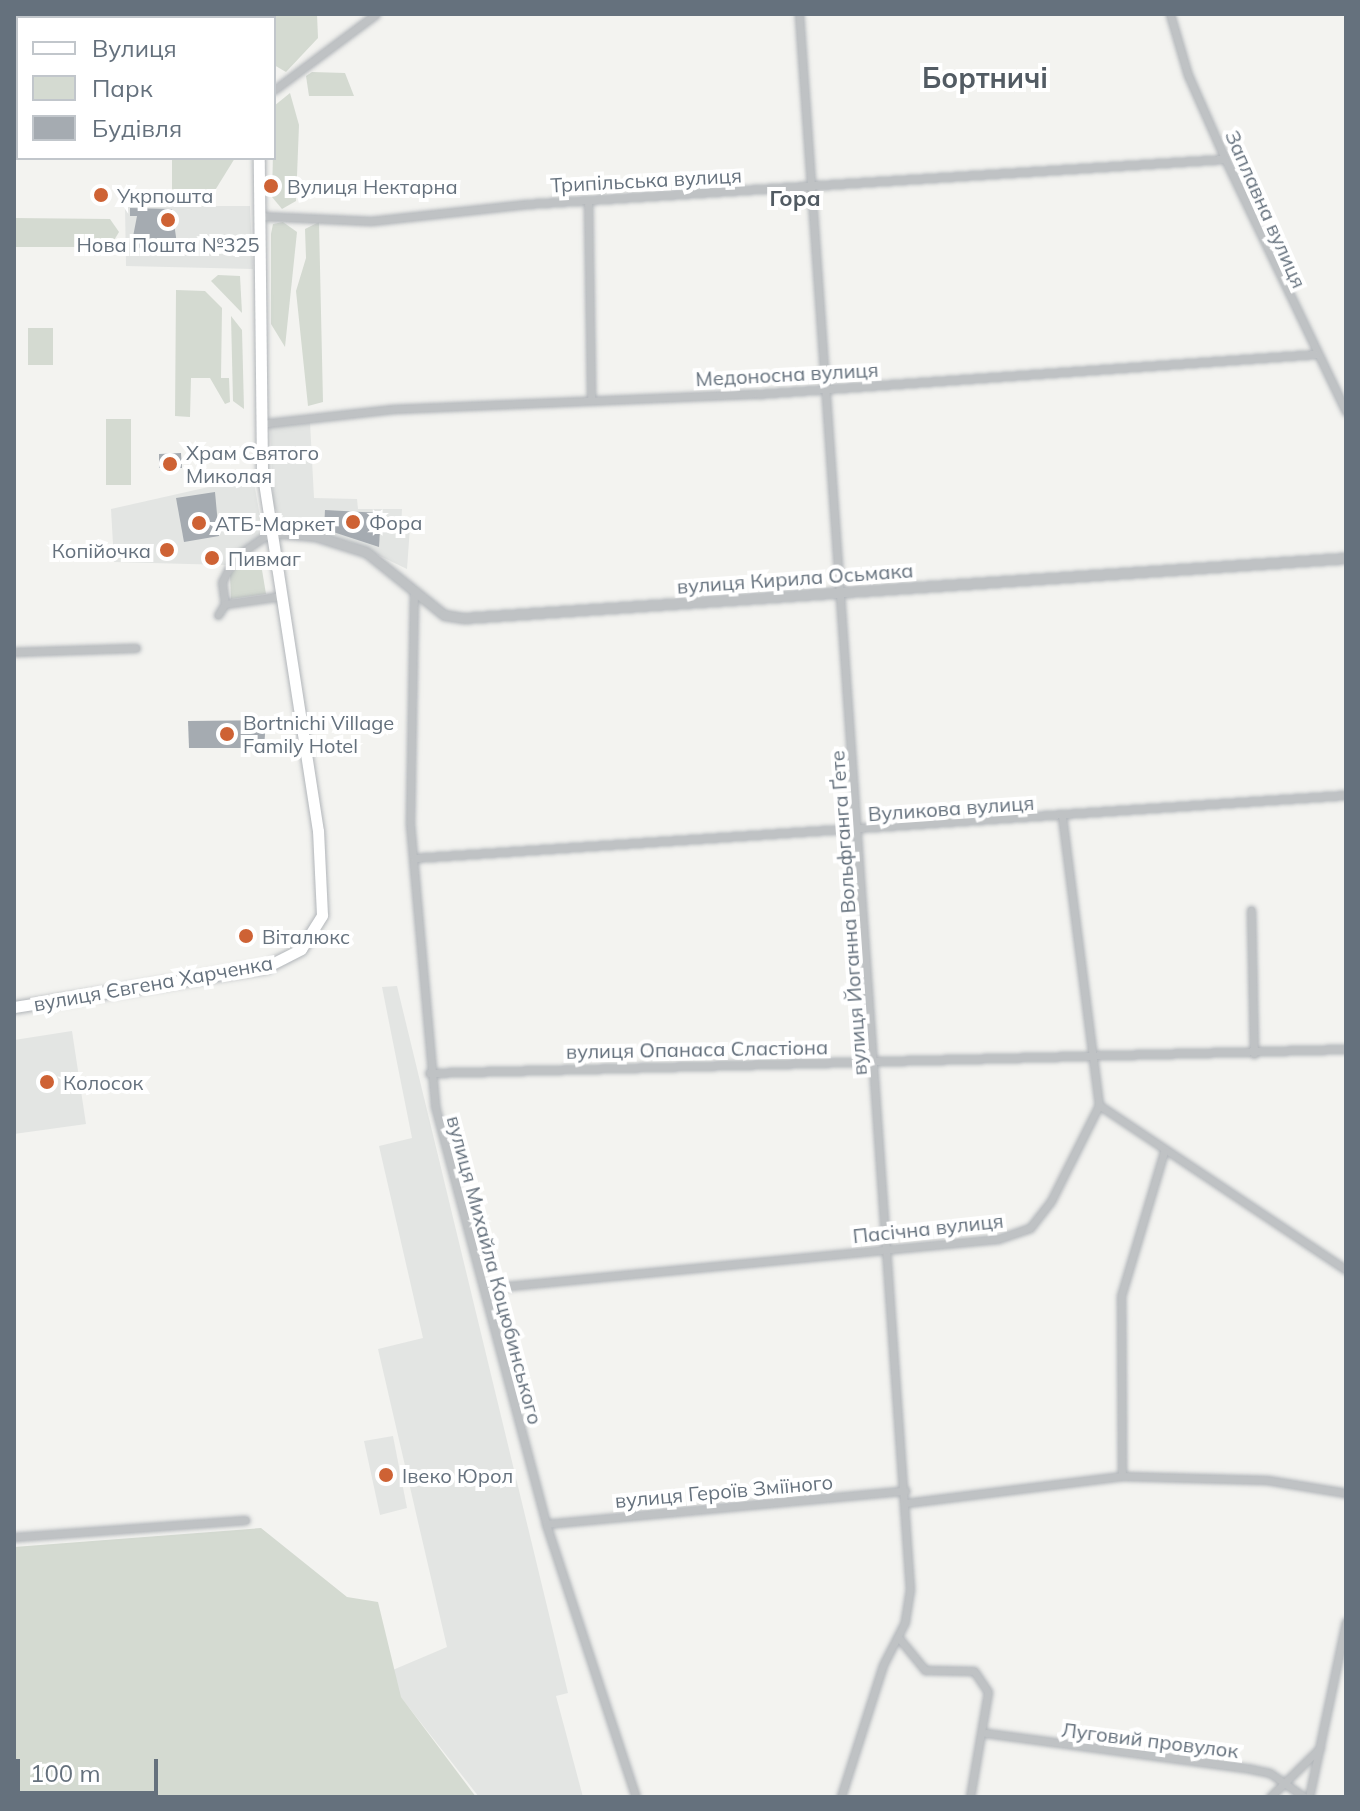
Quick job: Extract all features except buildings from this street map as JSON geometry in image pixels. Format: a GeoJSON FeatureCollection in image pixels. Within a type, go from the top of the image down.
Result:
{"type":"FeatureCollection","features":[{"type":"Feature","properties":{"kind":"main road","name":"вулиця Євгена Харченка"},"geometry":{"type":"LineString","coordinates":[[14,1007],[266,967],[287,960],[317,931],[323,895],[318,831],[271,532],[260,424],[259,160]]}},
{"type":"Feature","properties":{"kind":"street"},"geometry":{"type":"LineString","coordinates":[[276,89],[376,14]]}},
{"type":"Feature","properties":{"kind":"street","name":"вулиця Йоганна Вольфганга Ґете"},"geometry":{"type":"LineString","coordinates":[[799,14],[890,1247],[910,1602],[841,1797]]}},
{"type":"Feature","properties":{"kind":"street","name":"Заплавна вулиця"},"geometry":{"type":"LineString","coordinates":[[1170,14],[1188,75],[1225,159],[1346,412]]}},
{"type":"Feature","properties":{"kind":"street","name":"Трипільська вулиця"},"geometry":{"type":"LineString","coordinates":[[260,216],[371,221],[588,200],[1225,159]]}},
{"type":"Feature","properties":{"kind":"street"},"geometry":{"type":"LineString","coordinates":[[588,200],[591,399]]}},
{"type":"Feature","properties":{"kind":"street","name":"Медоносна вулиця"},"geometry":{"type":"LineString","coordinates":[[260,424],[304,415],[827,388],[1316,354]]}},
{"type":"Feature","properties":{"kind":"street"},"geometry":{"type":"LineString","coordinates":[[218,615],[225,604],[222,582],[234,558],[271,532]]}},
{"type":"Feature","properties":{"kind":"street","name":"вулиця Кирила Осьмака"},"geometry":{"type":"LineString","coordinates":[[271,532],[315,536],[366,552],[444,615],[464,618],[1346,558]]}},
{"type":"Feature","properties":{"kind":"street","name":"вулиця Михайла Коцюбинського"},"geometry":{"type":"LineString","coordinates":[[414,592],[408,661],[414,858],[429,1073],[445,1161],[487,1288],[546,1524],[636,1797]]}},
{"type":"Feature","properties":{"kind":"street"},"geometry":{"type":"LineString","coordinates":[[225,604],[281,596]]}},
{"type":"Feature","properties":{"kind":"street"},"geometry":{"type":"LineString","coordinates":[[14,652],[136,648]]}},
{"type":"Feature","properties":{"kind":"street","name":"Вуликова вулиця"},"geometry":{"type":"LineString","coordinates":[[414,858],[1346,795]]}},
{"type":"Feature","properties":{"kind":"street"},"geometry":{"type":"LineString","coordinates":[[1062,816],[1099,1105],[1164,1152],[1346,1270]]}},
{"type":"Feature","properties":{"kind":"street"},"geometry":{"type":"LineString","coordinates":[[1251,910],[1254,1054]]}},
{"type":"Feature","properties":{"kind":"street","name":"вулиця Опанаса Сластіона"},"geometry":{"type":"LineString","coordinates":[[429,1073],[1254,1054],[1346,1049]]}},
{"type":"Feature","properties":{"kind":"street","name":"Пасічна вулиця"},"geometry":{"type":"LineString","coordinates":[[487,1288],[722,1269],[890,1247],[998,1239],[1030,1228],[1051,1201],[1099,1105]]}},
{"type":"Feature","properties":{"kind":"street"},"geometry":{"type":"LineString","coordinates":[[1122,1476],[1121,1296],[1164,1152]]}},
{"type":"Feature","properties":{"kind":"street"},"geometry":{"type":"LineString","coordinates":[[906,1503],[1122,1476],[1267,1480],[1346,1493]]}},
{"type":"Feature","properties":{"kind":"street","name":"вулиця Героїв Зміїного"},"geometry":{"type":"LineString","coordinates":[[546,1524],[905,1491]]}},
{"type":"Feature","properties":{"kind":"street"},"geometry":{"type":"LineString","coordinates":[[14,1537],[245,1520]]}},
{"type":"Feature","properties":{"kind":"street"},"geometry":{"type":"LineString","coordinates":[[1306,1797],[1320,1747],[1346,1622]]}},
{"type":"Feature","properties":{"kind":"street"},"geometry":{"type":"LineString","coordinates":[[898,1637],[925,1670],[964,1669],[982,1678],[991,1704],[970,1797]]}},
{"type":"Feature","properties":{"kind":"street","name":"Луговий провулок"},"geometry":{"type":"LineString","coordinates":[[986,1733],[1251,1769],[1284,1783],[1306,1797]]}},
{"type":"Feature","properties":{"kind":"street"},"geometry":{"type":"LineString","coordinates":[[1270,1797],[1320,1747]]}},
{"type":"Feature","properties":{"kind":"shaded area"},"geometry":{"type":"Polygon","coordinates":[[[14,14],[114,14],[16,16],[16,82],[14,14]]]}},
{"type":"Feature","properties":{"kind":"shaded area"},"geometry":{"type":"Polygon","coordinates":[[[125,206],[250,206],[253,269],[126,266],[125,206]]]}},
{"type":"Feature","properties":{"kind":"shaded area"},"geometry":{"type":"Polygon","coordinates":[[[310,422],[314,498],[357,499],[358,509],[402,509],[401,527],[410,527],[407,569],[351,542],[300,530],[279,516],[273,504],[270,424],[310,422]]]}},
{"type":"Feature","properties":{"kind":"shaded area"},"geometry":{"type":"Polygon","coordinates":[[[253,477],[263,534],[226,565],[114,562],[111,509],[253,477]]]}},
{"type":"Feature","properties":{"kind":"shaded area"},"geometry":{"type":"Polygon","coordinates":[[[397,986],[568,1693],[556,1696],[583,1797],[479,1797],[396,1691],[388,1672],[447,1647],[378,1349],[423,1338],[379,1146],[412,1138],[382,987],[397,986]]]}},
{"type":"Feature","properties":{"kind":"shaded area","name":"Колосок"},"geometry":{"type":"Polygon","coordinates":[[[72,1031],[86,1124],[14,1134],[14,1040],[72,1031]]]}},
{"type":"Feature","properties":{"kind":"shaded area","name":"Івеко Юрол"},"geometry":{"type":"Polygon","coordinates":[[[393,1436],[407,1508],[380,1515],[364,1441],[393,1436]]]}},
{"type":"Feature","properties":{"kind":"green space"},"geometry":{"type":"Polygon","coordinates":[[[317,14],[318,38],[286,72],[276,66],[276,16],[271,16],[317,14]]]}},
{"type":"Feature","properties":{"kind":"green space"},"geometry":{"type":"Polygon","coordinates":[[[312,72],[345,73],[354,96],[309,96],[306,76],[312,72]]]}},
{"type":"Feature","properties":{"kind":"green space"},"geometry":{"type":"Polygon","coordinates":[[[290,93],[299,125],[296,201],[282,209],[272,197],[276,104],[290,93]]]}},
{"type":"Feature","properties":{"kind":"green space"},"geometry":{"type":"Polygon","coordinates":[[[172,160],[234,160],[209,200],[172,199],[172,160]]]}},
{"type":"Feature","properties":{"kind":"green space"},"geometry":{"type":"Polygon","coordinates":[[[14,218],[110,219],[119,232],[110,247],[14,247],[14,218]]]}},
{"type":"Feature","properties":{"kind":"green space"},"geometry":{"type":"Polygon","coordinates":[[[283,222],[297,232],[285,347],[271,324],[271,234],[273,224],[283,222]]]}},
{"type":"Feature","properties":{"kind":"green space"},"geometry":{"type":"Polygon","coordinates":[[[319,222],[323,402],[308,406],[296,291],[306,258],[305,229],[319,222]]]}},
{"type":"Feature","properties":{"kind":"green space"},"geometry":{"type":"Polygon","coordinates":[[[218,275],[240,276],[242,313],[211,281],[218,275]]]}},
{"type":"Feature","properties":{"kind":"green space"},"geometry":{"type":"Polygon","coordinates":[[[176,290],[205,291],[222,308],[221,378],[229,378],[230,402],[225,404],[210,378],[191,378],[190,417],[175,416],[176,290]]]}},
{"type":"Feature","properties":{"kind":"green space"},"geometry":{"type":"Polygon","coordinates":[[[231,316],[242,330],[244,409],[233,401],[231,316]]]}},
{"type":"Feature","properties":{"kind":"green space"},"geometry":{"type":"Polygon","coordinates":[[[28,328],[53,328],[53,365],[28,365],[28,328]]]}},
{"type":"Feature","properties":{"kind":"green space"},"geometry":{"type":"Polygon","coordinates":[[[106,419],[131,419],[131,485],[106,485],[106,419]]]}},
{"type":"Feature","properties":{"kind":"green space"},"geometry":{"type":"Polygon","coordinates":[[[259,552],[266,594],[231,599],[230,575],[242,559],[259,552]]]}},
{"type":"Feature","properties":{"kind":"green space"},"geometry":{"type":"Polygon","coordinates":[[[261,1528],[347,1597],[378,1602],[401,1697],[476,1797],[14,1797],[14,1547],[261,1528]]]}},
{"type":"Feature","properties":{"kind":"place","name":"Вулиця Нектарна"},"geometry":{"type":"Point","coordinates":[271,186]}},
{"type":"Feature","properties":{"kind":"place","name":"Укрпошта"},"geometry":{"type":"Point","coordinates":[101,195]}},
{"type":"Feature","properties":{"kind":"place","name":"Нова Пошта №325"},"geometry":{"type":"Point","coordinates":[168,220]}},
{"type":"Feature","properties":{"kind":"place","name":"Храм Святого Миколая"},"geometry":{"type":"Point","coordinates":[170,464]}},
{"type":"Feature","properties":{"kind":"place","name":"Фора"},"geometry":{"type":"Point","coordinates":[353,522]}},
{"type":"Feature","properties":{"kind":"place","name":"АТБ-Маркет"},"geometry":{"type":"Point","coordinates":[199,523]}},
{"type":"Feature","properties":{"kind":"place","name":"Копійочка"},"geometry":{"type":"Point","coordinates":[167,550]}},
{"type":"Feature","properties":{"kind":"place","name":"Пивмаг"},"geometry":{"type":"Point","coordinates":[212,558]}},
{"type":"Feature","properties":{"kind":"place","name":"Bortnichi Village Family Hotel"},"geometry":{"type":"Point","coordinates":[227,734]}},
{"type":"Feature","properties":{"kind":"place","name":"Віталюкс"},"geometry":{"type":"Point","coordinates":[246,936]}},
{"type":"Feature","properties":{"kind":"place","name":"Колосок"},"geometry":{"type":"Point","coordinates":[47,1082]}},
{"type":"Feature","properties":{"kind":"place","name":"Івеко Юрол"},"geometry":{"type":"Point","coordinates":[386,1475]}},
{"type":"Feature","properties":{"kind":"district","name":"Бортничі"},"geometry":{"type":"Point","coordinates":[985,78]}},
{"type":"Feature","properties":{"kind":"district","name":"Гора"},"geometry":{"type":"Point","coordinates":[795,199]}}]}
